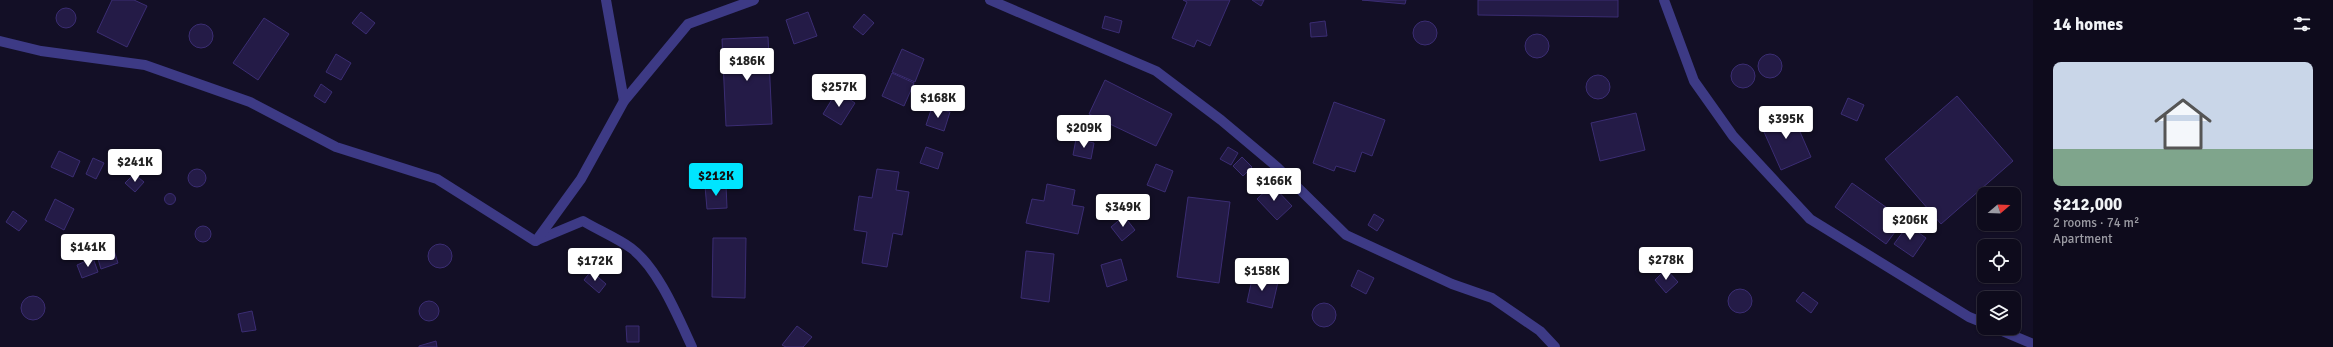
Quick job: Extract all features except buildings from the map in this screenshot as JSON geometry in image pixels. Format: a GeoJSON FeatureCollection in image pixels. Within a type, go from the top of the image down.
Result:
{"type":"FeatureCollection","features":[{"type":"Feature","properties":{"kind":"street"},"geometry":{"type":"LineString","coordinates":[[606,0],[624,101]]}},
{"type":"Feature","properties":{"kind":"street"},"geometry":{"type":"LineString","coordinates":[[535,241],[581,179],[624,101],[688,24],[754,0]]}},
{"type":"Feature","properties":{"kind":"street"},"geometry":{"type":"LineString","coordinates":[[990,0],[1156,72],[1222,120],[1277,168],[1346,235],[1452,284],[1492,298],[1540,331],[1555,347]]}},
{"type":"Feature","properties":{"kind":"street"},"geometry":{"type":"LineString","coordinates":[[1664,0],[1694,81],[1733,136],[1810,219],[1969,317],[1977,320]]}},
{"type":"Feature","properties":{"kind":"street"},"geometry":{"type":"LineString","coordinates":[[0,41],[41,51],[145,66],[250,102],[336,147],[437,180],[535,241]]}},
{"type":"Feature","properties":{"kind":"street"},"geometry":{"type":"LineString","coordinates":[[535,241],[583,221],[632,249],[653,273],[671,302],[692,347]]}},
{"type":"Feature","properties":{"kind":"street"},"geometry":{"type":"LineString","coordinates":[[2012,335],[2033,344]]}}]}
